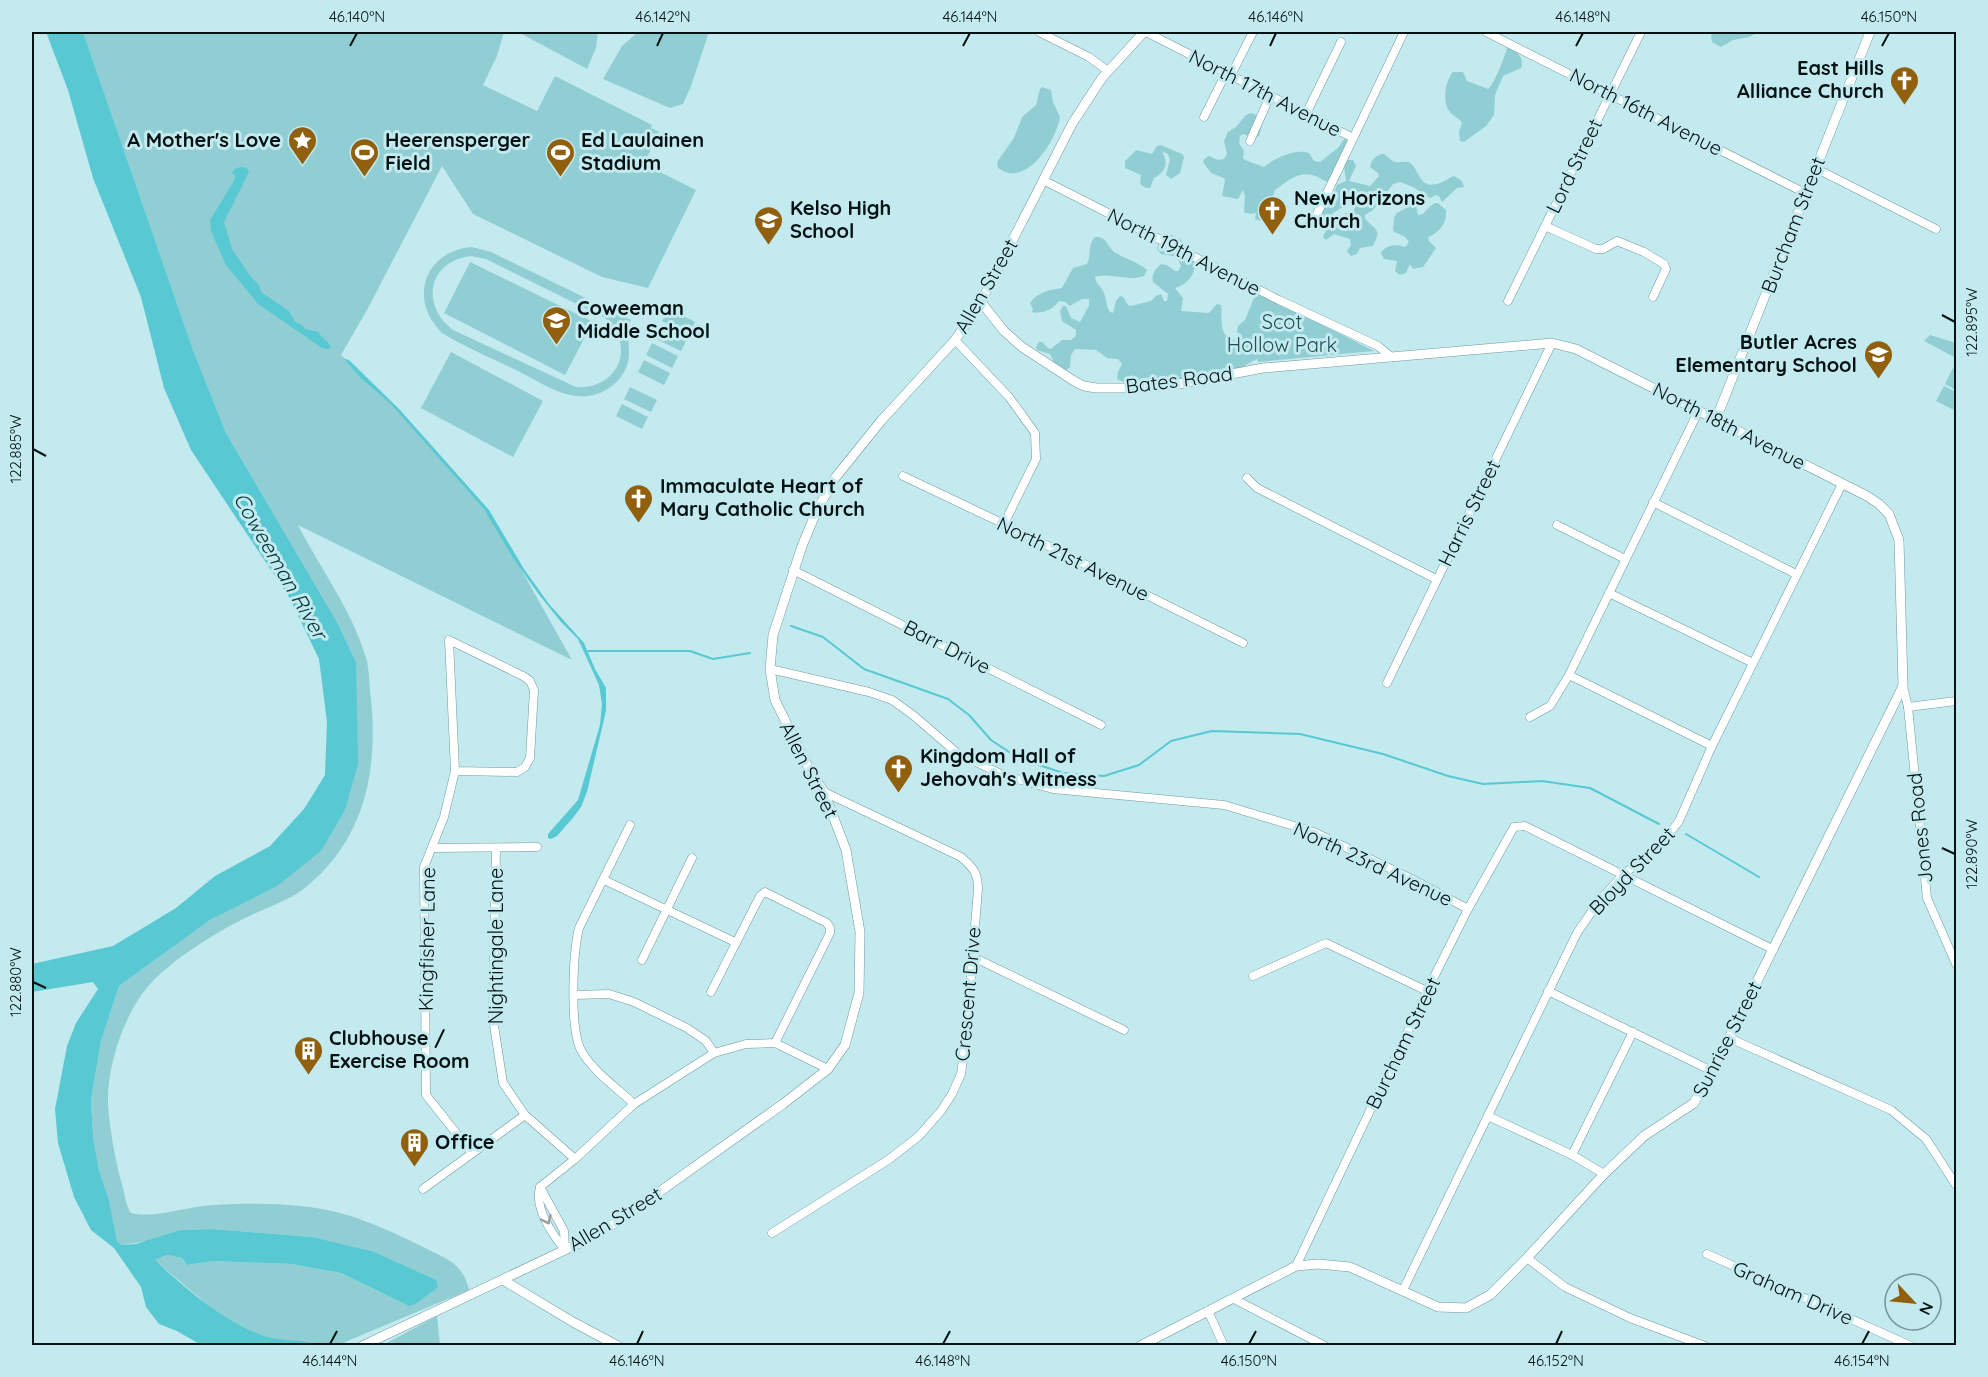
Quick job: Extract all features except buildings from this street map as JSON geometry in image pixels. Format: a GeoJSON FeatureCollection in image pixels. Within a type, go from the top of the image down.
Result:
{"type":"FeatureCollection","features":[{"type":"Feature","properties":{"kind":"street"},"geometry":{"type":"LineString","coordinates":[[1039,32],[1089,57],[1108,71]]}},
{"type":"Feature","properties":{"kind":"street","name":"Allen Street"},"geometry":{"type":"LineString","coordinates":[[362,1346],[588,1239],[647,1202],[828,1069],[845,1045],[859,993],[860,932],[846,850],[824,792],[810,771],[775,700],[770,669],[773,635],[793,570],[817,510],[836,478],[874,429],[955,340],[981,302],[1072,124],[1108,71],[1145,32]]}},
{"type":"Feature","properties":{"kind":"street","name":"North 17th Avenue"},"geometry":{"type":"LineString","coordinates":[[1145,32],[1353,138]]}},
{"type":"Feature","properties":{"kind":"street"},"geometry":{"type":"LineString","coordinates":[[1204,117],[1253,32]]}},
{"type":"Feature","properties":{"kind":"street"},"geometry":{"type":"LineString","coordinates":[[1316,216],[1404,32]]}},
{"type":"Feature","properties":{"kind":"street","name":"North 16th Avenue"},"geometry":{"type":"LineString","coordinates":[[1486,32],[1805,193]]}},
{"type":"Feature","properties":{"kind":"street","name":"Lord Street"},"geometry":{"type":"LineString","coordinates":[[1508,301],[1641,32]]}},
{"type":"Feature","properties":{"kind":"street","name":"Burcham Street"},"geometry":{"type":"LineString","coordinates":[[1716,419],[1870,32]]}},
{"type":"Feature","properties":{"kind":"street"},"geometry":{"type":"LineString","coordinates":[[1306,114],[1341,42]]}},
{"type":"Feature","properties":{"kind":"street"},"geometry":{"type":"LineString","coordinates":[[1250,141],[1270,96]]}},
{"type":"Feature","properties":{"kind":"street"},"geometry":{"type":"LineString","coordinates":[[1815,168],[1936,229]]}},
{"type":"Feature","properties":{"kind":"street","name":"North 19th Avenue"},"geometry":{"type":"LineString","coordinates":[[1043,180],[1269,295],[1378,346],[1389,356]]}},
{"type":"Feature","properties":{"kind":"street"},"geometry":{"type":"LineString","coordinates":[[1545,226],[1596,249],[1603,249],[1617,241],[1626,243],[1664,264],[1665,273],[1653,297]]}},
{"type":"Feature","properties":{"kind":"street","name":"Bates Road"},"geometry":{"type":"LineString","coordinates":[[981,302],[1004,331],[1022,347],[1074,381],[1095,388],[1143,388],[1263,369],[1552,343]]}},
{"type":"Feature","properties":{"kind":"street"},"geometry":{"type":"LineString","coordinates":[[955,340],[1009,397],[1035,433],[1036,459],[1004,524]]}},
{"type":"Feature","properties":{"kind":"street","name":"North 18th Avenue"},"geometry":{"type":"LineString","coordinates":[[1552,343],[1576,349],[1842,483],[1879,504],[1889,514],[1894,525]]}},
{"type":"Feature","properties":{"kind":"street","name":"Harris Street"},"geometry":{"type":"LineString","coordinates":[[1387,683],[1552,343]]}},
{"type":"Feature","properties":{"kind":"street"},"geometry":{"type":"LineString","coordinates":[[1530,717],[1550,706],[1569,675],[1699,410]]}},
{"type":"Feature","properties":{"kind":"street","name":"North 21st Avenue"},"geometry":{"type":"LineString","coordinates":[[903,476],[1243,643]]}},
{"type":"Feature","properties":{"kind":"street"},"geometry":{"type":"LineString","coordinates":[[1247,478],[1257,488],[1436,579]]}},
{"type":"Feature","properties":{"kind":"street","name":"Bloyd Street"},"geometry":{"type":"LineString","coordinates":[[1402,1290],[1588,915],[1623,875],[1662,843],[1675,827],[1712,746],[1842,483]]}},
{"type":"Feature","properties":{"kind":"street"},"geometry":{"type":"LineString","coordinates":[[1653,502],[1796,574]]}},
{"type":"Feature","properties":{"kind":"street"},"geometry":{"type":"LineString","coordinates":[[1557,525],[1625,559]]}},
{"type":"Feature","properties":{"kind":"street","name":"Sunrise Street"},"geometry":{"type":"LineString","coordinates":[[1140,1346],[1296,1266],[1318,1264],[1350,1267],[1438,1307],[1467,1308],[1490,1295],[1604,1174],[1644,1136],[1694,1103],[1729,1038],[1903,686],[1900,555],[1899,540],[1894,525]]}},
{"type":"Feature","properties":{"kind":"street","name":"Barr Drive"},"geometry":{"type":"LineString","coordinates":[[793,570],[1101,725]]}},
{"type":"Feature","properties":{"kind":"street"},"geometry":{"type":"LineString","coordinates":[[1609,593],[1753,663]]}},
{"type":"Feature","properties":{"kind":"street","name":"Kingfisher Lane"},"geometry":{"type":"LineString","coordinates":[[455,771],[517,772],[525,767],[530,758],[534,690],[530,681],[523,676],[449,640],[455,771],[444,817],[424,867],[426,1095],[472,1153]]}},
{"type":"Feature","properties":{"kind":"street","name":"North 23rd Avenue"},"geometry":{"type":"LineString","coordinates":[[770,669],[892,700],[957,753],[1003,775],[1053,789],[1224,805],[1314,832],[1416,880],[1468,909]]}},
{"type":"Feature","properties":{"kind":"street"},"geometry":{"type":"LineString","coordinates":[[1569,675],[1712,746]]}},
{"type":"Feature","properties":{"kind":"street","name":"Jones Road"},"geometry":{"type":"LineString","coordinates":[[1903,686],[1908,707],[1927,898],[1956,964]]}},
{"type":"Feature","properties":{"kind":"street"},"geometry":{"type":"LineString","coordinates":[[1908,707],[1956,701]]}},
{"type":"Feature","properties":{"kind":"street","name":"Crescent Drive"},"geometry":{"type":"LineString","coordinates":[[772,1233],[888,1160],[919,1136],[941,1111],[961,1074],[966,1038],[978,889],[978,877],[972,866],[961,857],[824,792]]}},
{"type":"Feature","properties":{"kind":"street"},"geometry":{"type":"LineString","coordinates":[[630,825],[579,928],[575,944],[574,995],[576,1038],[580,1050],[634,1104]]}},
{"type":"Feature","properties":{"kind":"street","name":"Burcham Street"},"geometry":{"type":"LineString","coordinates":[[1296,1266],[1427,991],[1510,831],[1518,825],[1526,826],[1623,875]]}},
{"type":"Feature","properties":{"kind":"street","name":"Nightingale Lane"},"geometry":{"type":"LineString","coordinates":[[433,848],[537,847]]}},
{"type":"Feature","properties":{"kind":"street","name":"Nightingale Lane"},"geometry":{"type":"LineString","coordinates":[[496,848],[493,1019],[503,1083],[525,1115],[575,1159]]}},
{"type":"Feature","properties":{"kind":"street"},"geometry":{"type":"LineString","coordinates":[[642,960],[692,858]]}},
{"type":"Feature","properties":{"kind":"street"},"geometry":{"type":"LineString","coordinates":[[1623,875],[1772,949]]}},
{"type":"Feature","properties":{"kind":"street"},"geometry":{"type":"LineString","coordinates":[[604,880],[735,942]]}},
{"type":"Feature","properties":{"kind":"street"},"geometry":{"type":"LineString","coordinates":[[711,992],[735,942],[760,896],[765,892],[827,923],[830,933],[775,1043]]}},
{"type":"Feature","properties":{"kind":"street"},"geometry":{"type":"LineString","coordinates":[[1253,976],[1326,942],[1427,991]]}},
{"type":"Feature","properties":{"kind":"street"},"geometry":{"type":"LineString","coordinates":[[971,956],[1124,1030]]}},
{"type":"Feature","properties":{"kind":"street"},"geometry":{"type":"LineString","coordinates":[[1548,992],[1712,1071]]}},
{"type":"Feature","properties":{"kind":"street"},"geometry":{"type":"LineString","coordinates":[[574,995],[609,994],[634,1002],[687,1028],[706,1041],[714,1053]]}},
{"type":"Feature","properties":{"kind":"street"},"geometry":{"type":"LineString","coordinates":[[1572,1155],[1633,1032]]}},
{"type":"Feature","properties":{"kind":"street"},"geometry":{"type":"LineString","coordinates":[[1729,1038],[1891,1110],[1926,1139],[1956,1185]]}},
{"type":"Feature","properties":{"kind":"street"},"geometry":{"type":"LineString","coordinates":[[565,1250],[564,1231],[540,1187],[575,1159],[634,1104],[714,1053],[746,1044],[775,1043],[828,1069]]}},
{"type":"Feature","properties":{"kind":"street"},"geometry":{"type":"LineString","coordinates":[[423,1189],[525,1115]]}},
{"type":"Feature","properties":{"kind":"street"},"geometry":{"type":"LineString","coordinates":[[1488,1116],[1572,1155],[1604,1174]]}},
{"type":"Feature","properties":{"kind":"street","name":"Graham Drive"},"geometry":{"type":"LineString","coordinates":[[1707,1254],[1911,1346]]}},
{"type":"Feature","properties":{"kind":"street"},"geometry":{"type":"LineString","coordinates":[[1527,1258],[1565,1287],[1630,1318],[1705,1346]]}},
{"type":"Feature","properties":{"kind":"street"},"geometry":{"type":"LineString","coordinates":[[503,1280],[618,1346]]}},
{"type":"Feature","properties":{"kind":"street"},"geometry":{"type":"LineString","coordinates":[[1234,1299],[1325,1346]]}},
{"type":"Feature","properties":{"kind":"street"},"geometry":{"type":"LineString","coordinates":[[1208,1311],[1224,1346]]}},
{"type":"Feature","properties":{"kind":"green space"},"geometry":{"type":"Polygon","coordinates":[[[83,32],[504,32],[497,56],[483,85],[537,111],[555,76],[652,125],[651,128],[659,132],[644,164],[696,190],[648,288],[602,277],[473,214],[442,166],[341,355],[388,399],[480,502],[496,525],[572,660],[298,525],[353,623],[367,663],[373,726],[369,777],[363,802],[342,848],[326,868],[300,892],[230,926],[172,964],[152,982],[142,995],[132,1010],[117,1045],[109,1082],[109,1116],[118,1170],[131,1213],[150,1214],[203,1206],[237,1204],[323,1209],[338,1212],[394,1233],[445,1258],[462,1273],[469,1290],[338,1345],[287,1342],[262,1336],[239,1326],[154,1260],[167,1255],[182,1258],[187,1265],[214,1261],[291,1264],[341,1273],[409,1306],[312,1237],[213,1229],[180,1230],[148,1241],[122,1245],[117,1243],[109,1200],[99,1170],[93,1136],[91,1100],[101,1041],[119,986],[210,920],[242,903],[321,851],[356,662],[337,622],[226,433],[193,350],[83,32]]]}},
{"type":"Feature","properties":{"kind":"green space"},"geometry":{"type":"Polygon","coordinates":[[[518,32],[598,32],[596,48],[587,69],[518,32]]]}},
{"type":"Feature","properties":{"kind":"green space"},"geometry":{"type":"Polygon","coordinates":[[[638,32],[709,32],[683,104],[670,108],[603,79],[622,46],[638,32]]]}},
{"type":"Feature","properties":{"kind":"green space"},"geometry":{"type":"Polygon","coordinates":[[[1713,32],[1759,32],[1749,37],[1733,40],[1721,47],[1712,42],[1713,32]]]}},
{"type":"Feature","properties":{"kind":"green space"},"geometry":{"type":"Polygon","coordinates":[[[1510,47],[1520,56],[1521,68],[1503,76],[1495,95],[1494,115],[1486,126],[1464,142],[1460,141],[1459,132],[1462,123],[1450,112],[1446,103],[1450,76],[1453,72],[1463,72],[1467,81],[1488,89],[1502,64],[1507,48],[1510,47]]]}},
{"type":"Feature","properties":{"kind":"green space"},"geometry":{"type":"Polygon","coordinates":[[[1042,87],[1051,90],[1053,102],[1060,117],[1053,138],[1038,159],[1029,167],[1019,172],[1009,173],[998,168],[997,162],[1014,138],[1022,117],[1036,105],[1042,87]]]}},
{"type":"Feature","properties":{"kind":"green space"},"geometry":{"type":"Polygon","coordinates":[[[1252,113],[1258,116],[1262,125],[1259,136],[1252,137],[1243,134],[1240,136],[1239,143],[1244,151],[1245,160],[1264,167],[1285,155],[1304,152],[1309,153],[1314,161],[1320,162],[1338,148],[1345,138],[1347,141],[1339,180],[1329,182],[1306,174],[1290,179],[1275,190],[1268,213],[1262,221],[1255,219],[1256,213],[1244,212],[1243,190],[1238,199],[1222,196],[1224,178],[1211,173],[1203,162],[1204,159],[1209,156],[1218,160],[1224,159],[1227,154],[1224,141],[1228,132],[1236,127],[1246,115],[1252,113]]]}},
{"type":"Feature","properties":{"kind":"green space"},"geometry":{"type":"Polygon","coordinates":[[[1161,145],[1182,154],[1184,157],[1180,173],[1171,179],[1166,175],[1170,160],[1168,154],[1162,151],[1166,163],[1164,170],[1154,178],[1150,188],[1146,188],[1140,184],[1141,175],[1125,168],[1125,161],[1136,150],[1152,154],[1157,146],[1161,145]]]}},
{"type":"Feature","properties":{"kind":"green space"},"geometry":{"type":"Polygon","coordinates":[[[1381,154],[1394,162],[1412,164],[1422,180],[1430,185],[1454,176],[1462,181],[1464,187],[1457,188],[1442,202],[1439,196],[1430,198],[1400,182],[1393,184],[1373,210],[1365,215],[1365,219],[1377,233],[1373,246],[1360,248],[1357,254],[1351,256],[1347,251],[1351,245],[1350,239],[1334,234],[1326,240],[1323,237],[1327,228],[1318,219],[1328,196],[1334,193],[1337,185],[1346,181],[1344,166],[1346,160],[1353,160],[1356,166],[1349,181],[1370,186],[1379,176],[1370,167],[1372,161],[1381,154]],[[1350,203],[1333,213],[1331,220],[1339,221],[1344,214],[1354,211],[1355,206],[1350,203]]]}},
{"type":"Feature","properties":{"kind":"green space"},"geometry":{"type":"Polygon","coordinates":[[[1413,193],[1418,215],[1438,203],[1446,210],[1446,215],[1442,226],[1428,237],[1436,248],[1423,267],[1413,269],[1410,264],[1406,273],[1400,275],[1395,271],[1397,261],[1384,259],[1381,253],[1389,246],[1405,247],[1409,242],[1405,237],[1393,231],[1394,218],[1397,213],[1405,209],[1405,206],[1402,206],[1404,197],[1413,193]]]}},
{"type":"Feature","properties":{"kind":"green space","name":"Scot Hollow Park"},"geometry":{"type":"Polygon","coordinates":[[[1168,233],[1180,239],[1196,254],[1192,276],[1181,286],[1175,288],[1183,298],[1181,311],[1209,313],[1217,304],[1221,305],[1224,333],[1227,337],[1240,340],[1242,335],[1237,332],[1238,326],[1245,320],[1255,296],[1260,293],[1374,351],[1258,362],[1258,359],[1232,374],[1221,375],[1211,372],[1198,381],[1178,379],[1169,383],[1126,383],[1117,379],[1122,364],[1118,359],[1107,358],[1096,350],[1075,349],[1071,355],[1070,367],[1065,371],[1056,366],[1050,354],[1037,350],[1039,342],[1051,349],[1062,340],[1071,340],[1076,336],[1076,330],[1062,321],[1060,311],[1063,306],[1066,306],[1071,318],[1080,322],[1089,306],[1089,299],[1082,299],[1070,306],[1059,301],[1044,312],[1032,312],[1030,303],[1040,294],[1062,288],[1073,268],[1087,264],[1091,243],[1095,237],[1104,239],[1113,251],[1147,270],[1144,276],[1138,278],[1095,277],[1110,312],[1113,313],[1120,296],[1131,306],[1151,301],[1161,294],[1164,301],[1167,301],[1168,294],[1153,282],[1153,277],[1161,264],[1175,271],[1178,271],[1181,266],[1177,257],[1161,254],[1157,249],[1160,237],[1168,233]]]}},
{"type":"Feature","properties":{"kind":"green space"},"geometry":{"type":"Polygon","coordinates":[[[472,247],[491,252],[631,320],[628,332],[629,359],[616,383],[599,394],[585,396],[562,393],[442,333],[432,320],[426,306],[424,292],[426,279],[432,267],[442,257],[456,250],[472,247]],[[471,256],[457,260],[445,266],[438,275],[433,297],[436,309],[453,330],[576,387],[591,386],[612,374],[621,353],[620,341],[615,329],[605,318],[486,259],[471,256]]]}},
{"type":"Feature","properties":{"kind":"green space"},"geometry":{"type":"Polygon","coordinates":[[[470,262],[593,322],[565,375],[444,313],[470,262]]]}},
{"type":"Feature","properties":{"kind":"green space"},"geometry":{"type":"Polygon","coordinates":[[[669,309],[695,322],[689,334],[662,321],[669,309]]]}},
{"type":"Feature","properties":{"kind":"green space"},"geometry":{"type":"Polygon","coordinates":[[[660,326],[687,339],[681,351],[654,338],[660,326]]]}},
{"type":"Feature","properties":{"kind":"green space"},"geometry":{"type":"Polygon","coordinates":[[[1930,335],[1956,343],[1956,358],[1924,341],[1930,335]]]}},
{"type":"Feature","properties":{"kind":"green space"},"geometry":{"type":"Polygon","coordinates":[[[652,343],[678,356],[672,368],[646,355],[652,343]]]}},
{"type":"Feature","properties":{"kind":"green space"},"geometry":{"type":"Polygon","coordinates":[[[451,352],[543,401],[513,457],[421,408],[451,352]]]}},
{"type":"Feature","properties":{"kind":"green space"},"geometry":{"type":"Polygon","coordinates":[[[644,360],[670,373],[664,385],[638,372],[644,360]]]}},
{"type":"Feature","properties":{"kind":"green space"},"geometry":{"type":"Polygon","coordinates":[[[1953,368],[1956,370],[1956,390],[1945,384],[1953,368]]]}},
{"type":"Feature","properties":{"kind":"green space"},"geometry":{"type":"Polygon","coordinates":[[[1944,386],[1956,392],[1956,411],[1936,401],[1944,386]]]}},
{"type":"Feature","properties":{"kind":"green space"},"geometry":{"type":"Polygon","coordinates":[[[630,387],[657,400],[651,412],[624,399],[630,387]]]}},
{"type":"Feature","properties":{"kind":"green space"},"geometry":{"type":"Polygon","coordinates":[[[622,404],[648,417],[642,429],[616,416],[622,404]]]}},
{"type":"Feature","properties":{"kind":"green space"},"geometry":{"type":"Polygon","coordinates":[[[437,1316],[440,1345],[383,1345],[437,1316]]]}},
{"type":"Feature","properties":{"kind":"water","name":"Coweeman River"},"geometry":{"type":"Polygon","coordinates":[[[46,32],[83,32],[193,350],[226,433],[337,622],[356,662],[358,764],[345,810],[321,851],[277,886],[210,920],[119,986],[101,1041],[91,1100],[93,1136],[99,1170],[109,1200],[117,1242],[122,1245],[136,1244],[180,1230],[213,1229],[312,1237],[374,1252],[436,1280],[438,1287],[417,1303],[409,1306],[341,1273],[291,1264],[214,1261],[187,1265],[182,1258],[167,1255],[155,1260],[220,1313],[250,1330],[270,1338],[305,1341],[317,1345],[201,1345],[159,1324],[146,1307],[141,1287],[114,1248],[91,1230],[74,1197],[58,1143],[55,1109],[67,1046],[76,1023],[98,989],[93,982],[32,992],[32,964],[113,946],[176,908],[215,876],[270,846],[304,809],[325,775],[327,722],[319,659],[289,597],[191,450],[164,388],[141,297],[93,178],[68,90],[46,32]]]}},
{"type":"Feature","properties":{"kind":"water"},"geometry":{"type":"Polygon","coordinates":[[[243,167],[249,172],[224,222],[232,249],[259,285],[261,292],[289,311],[295,322],[305,329],[318,332],[331,347],[328,349],[322,348],[258,304],[226,265],[211,231],[210,220],[234,181],[235,176],[232,173],[236,168],[243,167]]]}},
{"type":"Feature","properties":{"kind":"water"},"geometry":{"type":"Polygon","coordinates":[[[344,359],[349,360],[400,410],[489,510],[524,569],[549,604],[584,643],[606,688],[606,711],[587,792],[581,807],[572,819],[557,836],[551,839],[548,838],[548,834],[578,800],[600,725],[602,704],[599,685],[578,639],[537,592],[513,558],[484,509],[391,404],[361,378],[344,359]]]}},
{"type":"Feature","properties":{"kind":"waterway"},"geometry":{"type":"LineString","coordinates":[[791,626],[823,637],[864,669],[948,699],[969,715],[991,740],[1018,758],[1063,773],[1104,776],[1139,765],[1171,741],[1212,731],[1300,734],[1383,754],[1448,776],[1483,784],[1542,781],[1590,788],[1659,824]]}},
{"type":"Feature","properties":{"kind":"waterway"},"geometry":{"type":"LineString","coordinates":[[588,651],[690,651],[713,659],[750,653]]}},
{"type":"Feature","properties":{"kind":"waterway"},"geometry":{"type":"LineString","coordinates":[[1686,834],[1759,877]]}},
{"type":"Feature","properties":{"kind":"place","name":"East Hills Alliance Church"},"geometry":{"type":"Point","coordinates":[1905,106]}},
{"type":"Feature","properties":{"kind":"place","name":"A Mother's Love"},"geometry":{"type":"Point","coordinates":[302,166]}},
{"type":"Feature","properties":{"kind":"place","name":"Heerensperger Field"},"geometry":{"type":"Point","coordinates":[364,178]}},
{"type":"Feature","properties":{"kind":"place","name":"Ed Laulainen Stadium"},"geometry":{"type":"Point","coordinates":[560,178]}},
{"type":"Feature","properties":{"kind":"place","name":"New Horizons Church"},"geometry":{"type":"Point","coordinates":[1273,236]}},
{"type":"Feature","properties":{"kind":"place","name":"Kelso High School"},"geometry":{"type":"Point","coordinates":[769,246]}},
{"type":"Feature","properties":{"kind":"place","name":"Coweeman Middle School"},"geometry":{"type":"Point","coordinates":[556,346]}},
{"type":"Feature","properties":{"kind":"place","name":"Butler Acres Elementary School"},"geometry":{"type":"Point","coordinates":[1878,380]}},
{"type":"Feature","properties":{"kind":"place","name":"Immaculate Heart of Mary Catholic Church"},"geometry":{"type":"Point","coordinates":[639,524]}},
{"type":"Feature","properties":{"kind":"place","name":"Kingdom Hall of Jehovah's Witness"},"geometry":{"type":"Point","coordinates":[899,794]}},
{"type":"Feature","properties":{"kind":"place","name":"Clubhouse / Exercise Room"},"geometry":{"type":"Point","coordinates":[308,1076]}},
{"type":"Feature","properties":{"kind":"place","name":"Office"},"geometry":{"type":"Point","coordinates":[414,1168]}}]}
